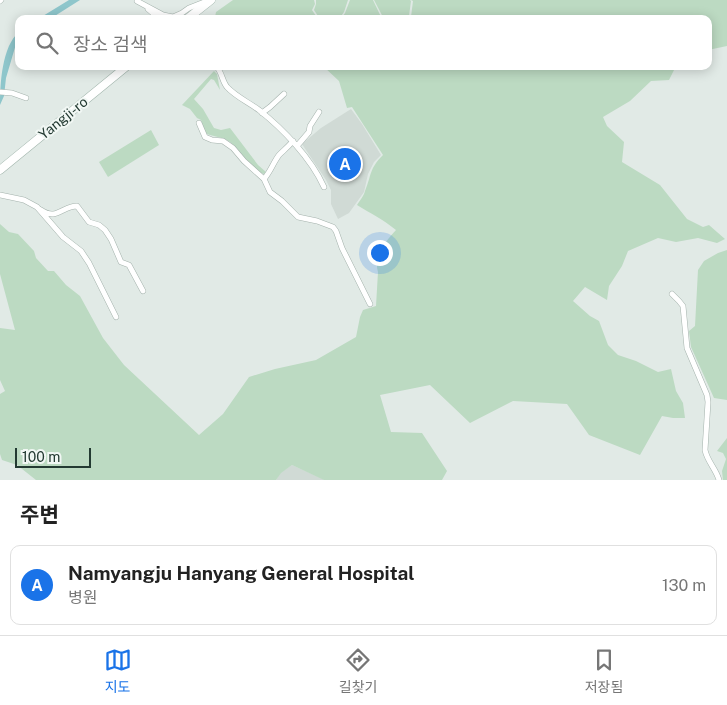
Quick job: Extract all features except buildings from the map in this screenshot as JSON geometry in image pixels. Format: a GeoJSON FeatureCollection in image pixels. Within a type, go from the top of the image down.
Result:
{"type":"FeatureCollection","features":[{"type":"Feature","properties":{"kind":"street"},"geometry":{"type":"LineString","coordinates":[[178,15],[189,8],[210,0]]}},
{"type":"Feature","properties":{"kind":"street"},"geometry":{"type":"LineString","coordinates":[[191,15],[210,0]]}},
{"type":"Feature","properties":{"kind":"street"},"geometry":{"type":"LineString","coordinates":[[136,1],[163,15]]}},
{"type":"Feature","properties":{"kind":"street"},"geometry":{"type":"LineString","coordinates":[[136,1],[149,15]]}},
{"type":"Feature","properties":{"kind":"street"},"geometry":{"type":"LineString","coordinates":[[136,1],[155,15]]}},
{"type":"Feature","properties":{"kind":"street","name":"Yangji-ro"},"geometry":{"type":"LineString","coordinates":[[0,170],[122,70]]}},
{"type":"Feature","properties":{"kind":"street"},"geometry":{"type":"LineString","coordinates":[[219,70],[225,85],[293,140],[314,168],[324,187]]}},
{"type":"Feature","properties":{"kind":"street"},"geometry":{"type":"LineString","coordinates":[[0,92],[8,92],[26,98]]}},
{"type":"Feature","properties":{"kind":"street"},"geometry":{"type":"LineString","coordinates":[[262,113],[284,94]]}},
{"type":"Feature","properties":{"kind":"street"},"geometry":{"type":"LineString","coordinates":[[297,146],[309,132],[310,126],[319,112]]}},
{"type":"Feature","properties":{"kind":"street"},"geometry":{"type":"LineString","coordinates":[[199,123],[205,137],[228,143],[264,179],[270,192],[282,201],[298,218],[317,221],[333,227],[370,304]]}},
{"type":"Feature","properties":{"kind":"street"},"geometry":{"type":"LineString","coordinates":[[264,179],[280,154],[288,148],[293,140]]}},
{"type":"Feature","properties":{"kind":"street"},"geometry":{"type":"LineString","coordinates":[[0,195],[24,200],[47,214],[54,214],[71,206],[77,206],[89,222],[105,230],[121,262],[128,265],[143,291]]}},
{"type":"Feature","properties":{"kind":"street"},"geometry":{"type":"LineString","coordinates":[[37,207],[63,237],[81,251],[116,317]]}},
{"type":"Feature","properties":{"kind":"street"},"geometry":{"type":"LineString","coordinates":[[672,294],[683,306],[687,348],[707,395],[705,450],[706,457],[717,473],[719,480]]}},
{"type":"Feature","properties":{"kind":"shaded area"},"geometry":{"type":"Polygon","coordinates":[[[351,109],[381,155],[374,162],[368,174],[364,192],[349,213],[338,219],[331,204],[331,190],[302,144],[321,128],[351,109]]]}},
{"type":"Feature","properties":{"kind":"shaded area"},"geometry":{"type":"Polygon","coordinates":[[[292,465],[324,480],[276,480],[280,473],[292,465]]]}},
{"type":"Feature","properties":{"kind":"green space"},"geometry":{"type":"Polygon","coordinates":[[[233,0],[314,0],[315,4],[312,10],[315,15],[215,15],[216,12],[233,0]]]}},
{"type":"Feature","properties":{"kind":"green space"},"geometry":{"type":"Polygon","coordinates":[[[316,0],[348,0],[342,15],[317,15],[314,10],[316,0]]]}},
{"type":"Feature","properties":{"kind":"green space"},"geometry":{"type":"Polygon","coordinates":[[[350,0],[373,0],[380,15],[344,15],[350,0]]]}},
{"type":"Feature","properties":{"kind":"green space"},"geometry":{"type":"Polygon","coordinates":[[[374,0],[411,1],[409,15],[382,15],[374,0]]]}},
{"type":"Feature","properties":{"kind":"green space"},"geometry":{"type":"Polygon","coordinates":[[[411,0],[727,0],[727,46],[712,49],[712,15],[411,15],[413,1],[411,0]]]}},
{"type":"Feature","properties":{"kind":"green space"},"geometry":{"type":"Polygon","coordinates":[[[327,70],[674,70],[669,80],[651,81],[630,101],[603,117],[607,126],[624,142],[622,162],[660,185],[687,219],[703,227],[709,225],[725,239],[717,243],[698,238],[676,242],[658,238],[628,251],[622,266],[609,286],[607,300],[585,287],[573,301],[590,316],[599,321],[608,345],[618,355],[636,361],[658,372],[671,369],[676,391],[683,403],[685,418],[662,416],[640,455],[589,435],[567,404],[513,401],[470,423],[430,385],[380,395],[391,432],[422,433],[447,471],[442,480],[324,480],[292,465],[281,473],[276,480],[36,480],[17,465],[2,460],[0,454],[0,394],[5,391],[0,380],[0,328],[15,330],[0,274],[0,224],[9,232],[18,234],[34,251],[36,258],[48,271],[54,271],[66,285],[80,296],[103,338],[124,365],[199,435],[223,414],[249,377],[316,360],[356,337],[363,310],[376,306],[377,260],[385,244],[396,230],[357,205],[364,195],[373,168],[383,155],[352,107],[347,108],[339,81],[327,70]]]}},
{"type":"Feature","properties":{"kind":"green space"},"geometry":{"type":"Polygon","coordinates":[[[214,71],[217,74],[220,90],[214,80],[211,79],[194,99],[203,109],[214,128],[221,130],[230,128],[258,165],[266,172],[264,174],[254,169],[230,142],[207,134],[201,120],[190,109],[182,105],[214,71]]]}},
{"type":"Feature","properties":{"kind":"green space"},"geometry":{"type":"Polygon","coordinates":[[[151,130],[159,145],[108,177],[99,162],[151,130]]]}},
{"type":"Feature","properties":{"kind":"green space"},"geometry":{"type":"Polygon","coordinates":[[[727,250],[727,400],[714,398],[691,347],[689,331],[695,326],[698,270],[704,261],[727,250]]]}},
{"type":"Feature","properties":{"kind":"green space"},"geometry":{"type":"Polygon","coordinates":[[[727,438],[727,480],[723,480],[722,471],[726,459],[723,453],[717,451],[727,438]]]}},
{"type":"Feature","properties":{"kind":"water"},"geometry":{"type":"Polygon","coordinates":[[[69,0],[80,0],[56,15],[45,15],[69,0]]]}},
{"type":"Feature","properties":{"kind":"water"},"geometry":{"type":"Polygon","coordinates":[[[15,36],[15,47],[6,78],[4,96],[0,105],[3,66],[15,36]]]}},
{"type":"Feature","properties":{"kind":"place","name":"Namyangju Hanyang General Hospital"},"geometry":{"type":"Point","coordinates":[345,164]}}]}
